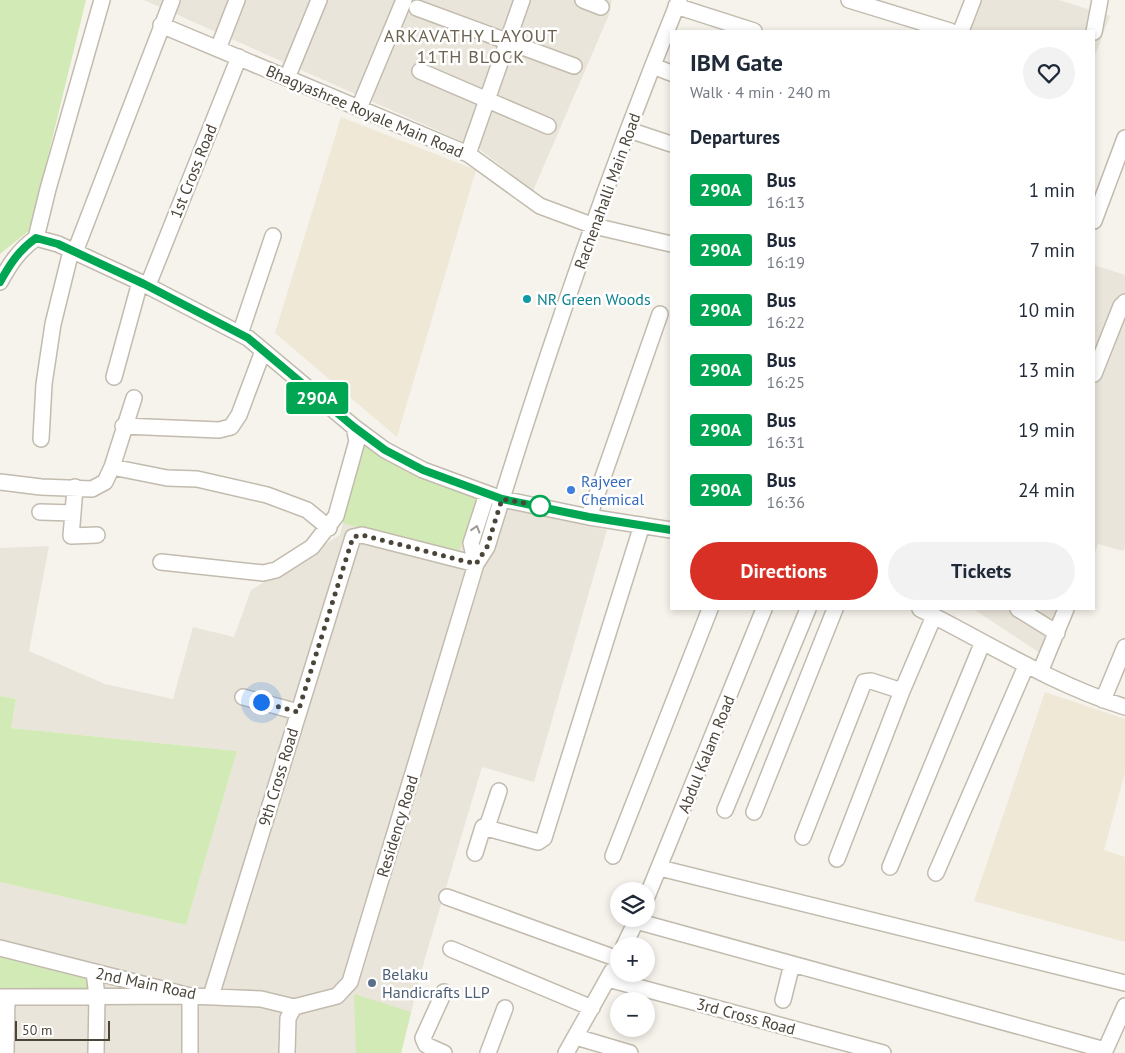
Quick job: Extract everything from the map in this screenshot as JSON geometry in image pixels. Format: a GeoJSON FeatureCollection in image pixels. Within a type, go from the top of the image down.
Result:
{"type":"FeatureCollection","features":[{"type":"Feature","properties":{"kind":"street"},"geometry":{"type":"LineString","coordinates":[[0,282],[13,260],[24,247],[36,238],[48,189],[102,0]]}},
{"type":"Feature","properties":{"kind":"street"},"geometry":{"type":"LineString","coordinates":[[41,440],[44,384],[53,324],[73,251],[172,0]]}},
{"type":"Feature","properties":{"kind":"street"},"geometry":{"type":"LineString","coordinates":[[218,48],[237,0]]}},
{"type":"Feature","properties":{"kind":"street"},"geometry":{"type":"LineString","coordinates":[[287,78],[320,0]]}},
{"type":"Feature","properties":{"kind":"street"},"geometry":{"type":"LineString","coordinates":[[359,108],[404,0]]}},
{"type":"Feature","properties":{"kind":"street"},"geometry":{"type":"LineString","coordinates":[[468,154],[522,0]]}},
{"type":"Feature","properties":{"kind":"street"},"geometry":{"type":"LineString","coordinates":[[583,0],[601,7]]}},
{"type":"Feature","properties":{"kind":"street"},"geometry":{"type":"LineString","coordinates":[[961,30],[973,0]]}},
{"type":"Feature","properties":{"kind":"street"},"geometry":{"type":"LineString","coordinates":[[1094,30],[1100,0]]}},
{"type":"Feature","properties":{"kind":"street"},"geometry":{"type":"LineString","coordinates":[[859,1],[947,30]]}},
{"type":"Feature","properties":{"kind":"street"},"geometry":{"type":"LineString","coordinates":[[677,3],[751,30]]}},
{"type":"Feature","properties":{"kind":"street","name":"Rachenahalli Main Road"},"geometry":{"type":"LineString","coordinates":[[502,499],[533,399],[594,226],[628,130],[677,3]]}},
{"type":"Feature","properties":{"kind":"street"},"geometry":{"type":"LineString","coordinates":[[417,8],[574,66]]}},
{"type":"Feature","properties":{"kind":"street","name":"Bhagyashree Royale Main Road"},"geometry":{"type":"LineString","coordinates":[[161,25],[468,154],[540,206],[594,226],[670,244]]}},
{"type":"Feature","properties":{"kind":"street","name":"1st Cross Road"},"geometry":{"type":"LineString","coordinates":[[114,377],[144,284],[239,57]]}},
{"type":"Feature","properties":{"kind":"street"},"geometry":{"type":"LineString","coordinates":[[653,66],[670,72]]}},
{"type":"Feature","properties":{"kind":"street"},"geometry":{"type":"LineString","coordinates":[[420,71],[548,126]]}},
{"type":"Feature","properties":{"kind":"street"},"geometry":{"type":"LineString","coordinates":[[628,130],[670,144]]}},
{"type":"Feature","properties":{"kind":"street"},"geometry":{"type":"LineString","coordinates":[[1095,218],[1125,138]]}},
{"type":"Feature","properties":{"kind":"street"},"geometry":{"type":"LineString","coordinates":[[240,334],[273,236]]}},
{"type":"Feature","properties":{"kind":"street"},"geometry":{"type":"LineString","coordinates":[[36,238],[73,251],[144,284],[240,334],[354,427],[385,450],[423,470],[502,499],[589,517],[670,530]]}},
{"type":"Feature","properties":{"kind":"street"},"geometry":{"type":"LineString","coordinates":[[1095,371],[1121,306],[1125,302]]}},
{"type":"Feature","properties":{"kind":"street"},"geometry":{"type":"LineString","coordinates":[[589,517],[660,314]]}},
{"type":"Feature","properties":{"kind":"street"},"geometry":{"type":"LineString","coordinates":[[123,426],[219,430],[231,427],[240,415],[263,351]]}},
{"type":"Feature","properties":{"kind":"street"},"geometry":{"type":"LineString","coordinates":[[0,482],[41,487],[92,489],[100,487],[105,482],[112,467],[123,426],[134,398]]}},
{"type":"Feature","properties":{"kind":"street"},"geometry":{"type":"LineString","coordinates":[[161,562],[246,572],[270,571],[276,570],[312,547],[329,528],[341,503],[357,441],[354,427]]}},
{"type":"Feature","properties":{"kind":"street"},"geometry":{"type":"LineString","coordinates":[[112,467],[167,478],[197,479],[268,496],[308,510],[329,528]]}},
{"type":"Feature","properties":{"kind":"street"},"geometry":{"type":"LineString","coordinates":[[75,487],[71,536],[97,535]]}},
{"type":"Feature","properties":{"kind":"street","name":"Residency Road"},"geometry":{"type":"LineString","coordinates":[[476,564],[471,543],[487,494]]}},
{"type":"Feature","properties":{"kind":"street","name":"Residency Road"},"geometry":{"type":"LineString","coordinates":[[294,1007],[338,996],[350,982],[476,564],[487,547],[502,499]]}},
{"type":"Feature","properties":{"kind":"street"},"geometry":{"type":"LineString","coordinates":[[40,512],[73,513]]}},
{"type":"Feature","properties":{"kind":"street"},"geometry":{"type":"LineString","coordinates":[[476,853],[483,827],[538,842],[544,838],[642,525]]}},
{"type":"Feature","properties":{"kind":"street","name":"9th Cross Road"},"geometry":{"type":"LineString","coordinates":[[211,996],[353,537],[362,535],[476,564]]}},
{"type":"Feature","properties":{"kind":"street"},"geometry":{"type":"LineString","coordinates":[[613,856],[710,610]]}},
{"type":"Feature","properties":{"kind":"street","name":"Abdul Kalam Road"},"geometry":{"type":"LineString","coordinates":[[654,882],[764,610]]}},
{"type":"Feature","properties":{"kind":"street"},"geometry":{"type":"LineString","coordinates":[[725,810],[808,610]]}},
{"type":"Feature","properties":{"kind":"street"},"geometry":{"type":"LineString","coordinates":[[754,812],[836,610]]}},
{"type":"Feature","properties":{"kind":"street"},"geometry":{"type":"LineString","coordinates":[[922,610],[1026,666],[1103,700],[1125,707]]}},
{"type":"Feature","properties":{"kind":"street"},"geometry":{"type":"LineString","coordinates":[[1020,610],[1056,633]]}},
{"type":"Feature","properties":{"kind":"street"},"geometry":{"type":"LineString","coordinates":[[1040,672],[1066,610]]}},
{"type":"Feature","properties":{"kind":"street"},"geometry":{"type":"LineString","coordinates":[[837,859],[902,691],[934,616]]}},
{"type":"Feature","properties":{"kind":"street"},"geometry":{"type":"LineString","coordinates":[[890,866],[982,644]]}},
{"type":"Feature","properties":{"kind":"street"},"geometry":{"type":"LineString","coordinates":[[1103,700],[1125,647]]}},
{"type":"Feature","properties":{"kind":"street"},"geometry":{"type":"LineString","coordinates":[[936,873],[1026,666]]}},
{"type":"Feature","properties":{"kind":"street"},"geometry":{"type":"LineString","coordinates":[[803,837],[864,682],[871,681],[902,691]]}},
{"type":"Feature","properties":{"kind":"street"},"geometry":{"type":"LineString","coordinates":[[243,697],[298,712]]}},
{"type":"Feature","properties":{"kind":"street"},"geometry":{"type":"LineString","coordinates":[[487,827],[500,791]]}},
{"type":"Feature","properties":{"kind":"street"},"geometry":{"type":"LineString","coordinates":[[660,868],[1125,982]]}},
{"type":"Feature","properties":{"kind":"street"},"geometry":{"type":"LineString","coordinates":[[447,897],[610,951]]}},
{"type":"Feature","properties":{"kind":"street"},"geometry":{"type":"LineString","coordinates":[[655,925],[1105,1052],[1125,1006]]}},
{"type":"Feature","properties":{"kind":"street","name":"2nd Main Road"},"geometry":{"type":"LineString","coordinates":[[0,948],[190,996],[262,999],[294,1007]]}},
{"type":"Feature","properties":{"kind":"street"},"geometry":{"type":"LineString","coordinates":[[451,949],[592,1008]]}},
{"type":"Feature","properties":{"kind":"street"},"geometry":{"type":"LineString","coordinates":[[783,1000],[792,964]]}},
{"type":"Feature","properties":{"kind":"street"},"geometry":{"type":"LineString","coordinates":[[94,972],[97,996],[96,1053]]}},
{"type":"Feature","properties":{"kind":"street"},"geometry":{"type":"LineString","coordinates":[[566,1053],[610,975]]}},
{"type":"Feature","properties":{"kind":"street","name":"3rd Cross Road"},"geometry":{"type":"LineString","coordinates":[[608,979],[884,1053]]}},
{"type":"Feature","properties":{"kind":"street"},"geometry":{"type":"LineString","coordinates":[[444,992],[423,1038],[426,1045],[444,1053]]}},
{"type":"Feature","properties":{"kind":"street"},"geometry":{"type":"LineString","coordinates":[[6,1053],[3,997],[190,996],[190,1053]]}},
{"type":"Feature","properties":{"kind":"street"},"geometry":{"type":"LineString","coordinates":[[287,1053],[288,1018],[294,1007]]}},
{"type":"Feature","properties":{"kind":"street"},"geometry":{"type":"LineString","coordinates":[[488,1053],[505,1008]]}},
{"type":"Feature","properties":{"kind":"street"},"geometry":{"type":"LineString","coordinates":[[576,1037],[630,1053]]}},
{"type":"Feature","properties":{"kind":"shaded area"},"geometry":{"type":"Polygon","coordinates":[[[144,0],[612,0],[609,15],[533,191],[479,149],[144,0]]]}},
{"type":"Feature","properties":{"kind":"shaded area"},"geometry":{"type":"Polygon","coordinates":[[[980,0],[1059,0],[1110,16],[1095,55],[1095,30],[967,30],[980,0]]]}},
{"type":"Feature","properties":{"kind":"shaded area"},"geometry":{"type":"Polygon","coordinates":[[[341,117],[476,170],[397,437],[275,333],[341,117]]]}},
{"type":"Feature","properties":{"kind":"shaded area"},"geometry":{"type":"Polygon","coordinates":[[[1095,265],[1125,275],[1125,547],[1123,551],[1098,544],[1095,552],[1095,265]]]}},
{"type":"Feature","properties":{"kind":"shaded area"},"geometry":{"type":"Polygon","coordinates":[[[362,443],[477,497],[607,530],[534,782],[482,767],[425,958],[401,1053],[0,1053],[0,882],[186,925],[237,751],[11,728],[16,699],[0,696],[0,548],[49,546],[29,651],[105,684],[173,699],[193,627],[234,637],[251,590],[340,535],[362,443]]]}},
{"type":"Feature","properties":{"kind":"shaded area"},"geometry":{"type":"Polygon","coordinates":[[[975,610],[1072,610],[1052,661],[975,610]]]}},
{"type":"Feature","properties":{"kind":"shaded area"},"geometry":{"type":"Polygon","coordinates":[[[1045,692],[1125,719],[1125,773],[1104,850],[1125,857],[1125,942],[974,901],[1045,692]]]}},
{"type":"Feature","properties":{"kind":"green space"},"geometry":{"type":"Polygon","coordinates":[[[0,0],[86,0],[30,230],[0,254],[0,0]]]}},
{"type":"Feature","properties":{"kind":"green space"},"geometry":{"type":"Polygon","coordinates":[[[362,443],[477,497],[458,554],[343,523],[362,443]]]}},
{"type":"Feature","properties":{"kind":"green space"},"geometry":{"type":"Polygon","coordinates":[[[0,696],[16,699],[11,728],[237,751],[186,925],[0,882],[0,696]]]}},
{"type":"Feature","properties":{"kind":"green space"},"geometry":{"type":"Polygon","coordinates":[[[0,956],[91,977],[89,991],[0,989],[0,956]]]}},
{"type":"Feature","properties":{"kind":"green space"},"geometry":{"type":"Polygon","coordinates":[[[354,994],[411,1012],[401,1053],[356,1053],[354,994]]]}},
{"type":"Feature","properties":{"kind":"bus line","name":"290A"},"geometry":{"type":"LineString","coordinates":[[0,282],[13,260],[24,247],[36,238],[58,244],[144,284],[248,338],[324,404],[354,427],[385,450],[423,470],[502,499],[589,517],[670,530]]}},
{"type":"Feature","properties":{"kind":"place","name":"NR Green Woods"},"geometry":{"type":"Point","coordinates":[527,299]}},
{"type":"Feature","properties":{"kind":"place","name":"Rajveer Chemical"},"geometry":{"type":"Point","coordinates":[571,490]}},
{"type":"Feature","properties":{"kind":"place","name":"Belaku Handicrafts LLP"},"geometry":{"type":"Point","coordinates":[372,983]}},
{"type":"Feature","properties":{"kind":"district","name":"ARKAVATHY LAYOUT 11TH BLOCK"},"geometry":{"type":"Point","coordinates":[471,45]}},
{"type":"Feature","properties":{"kind":"route"},"geometry":{"type":"LineString","coordinates":[[261,702],[298,712],[353,537],[356,534],[476,564],[487,547],[502,499],[540,506]]}}]}
